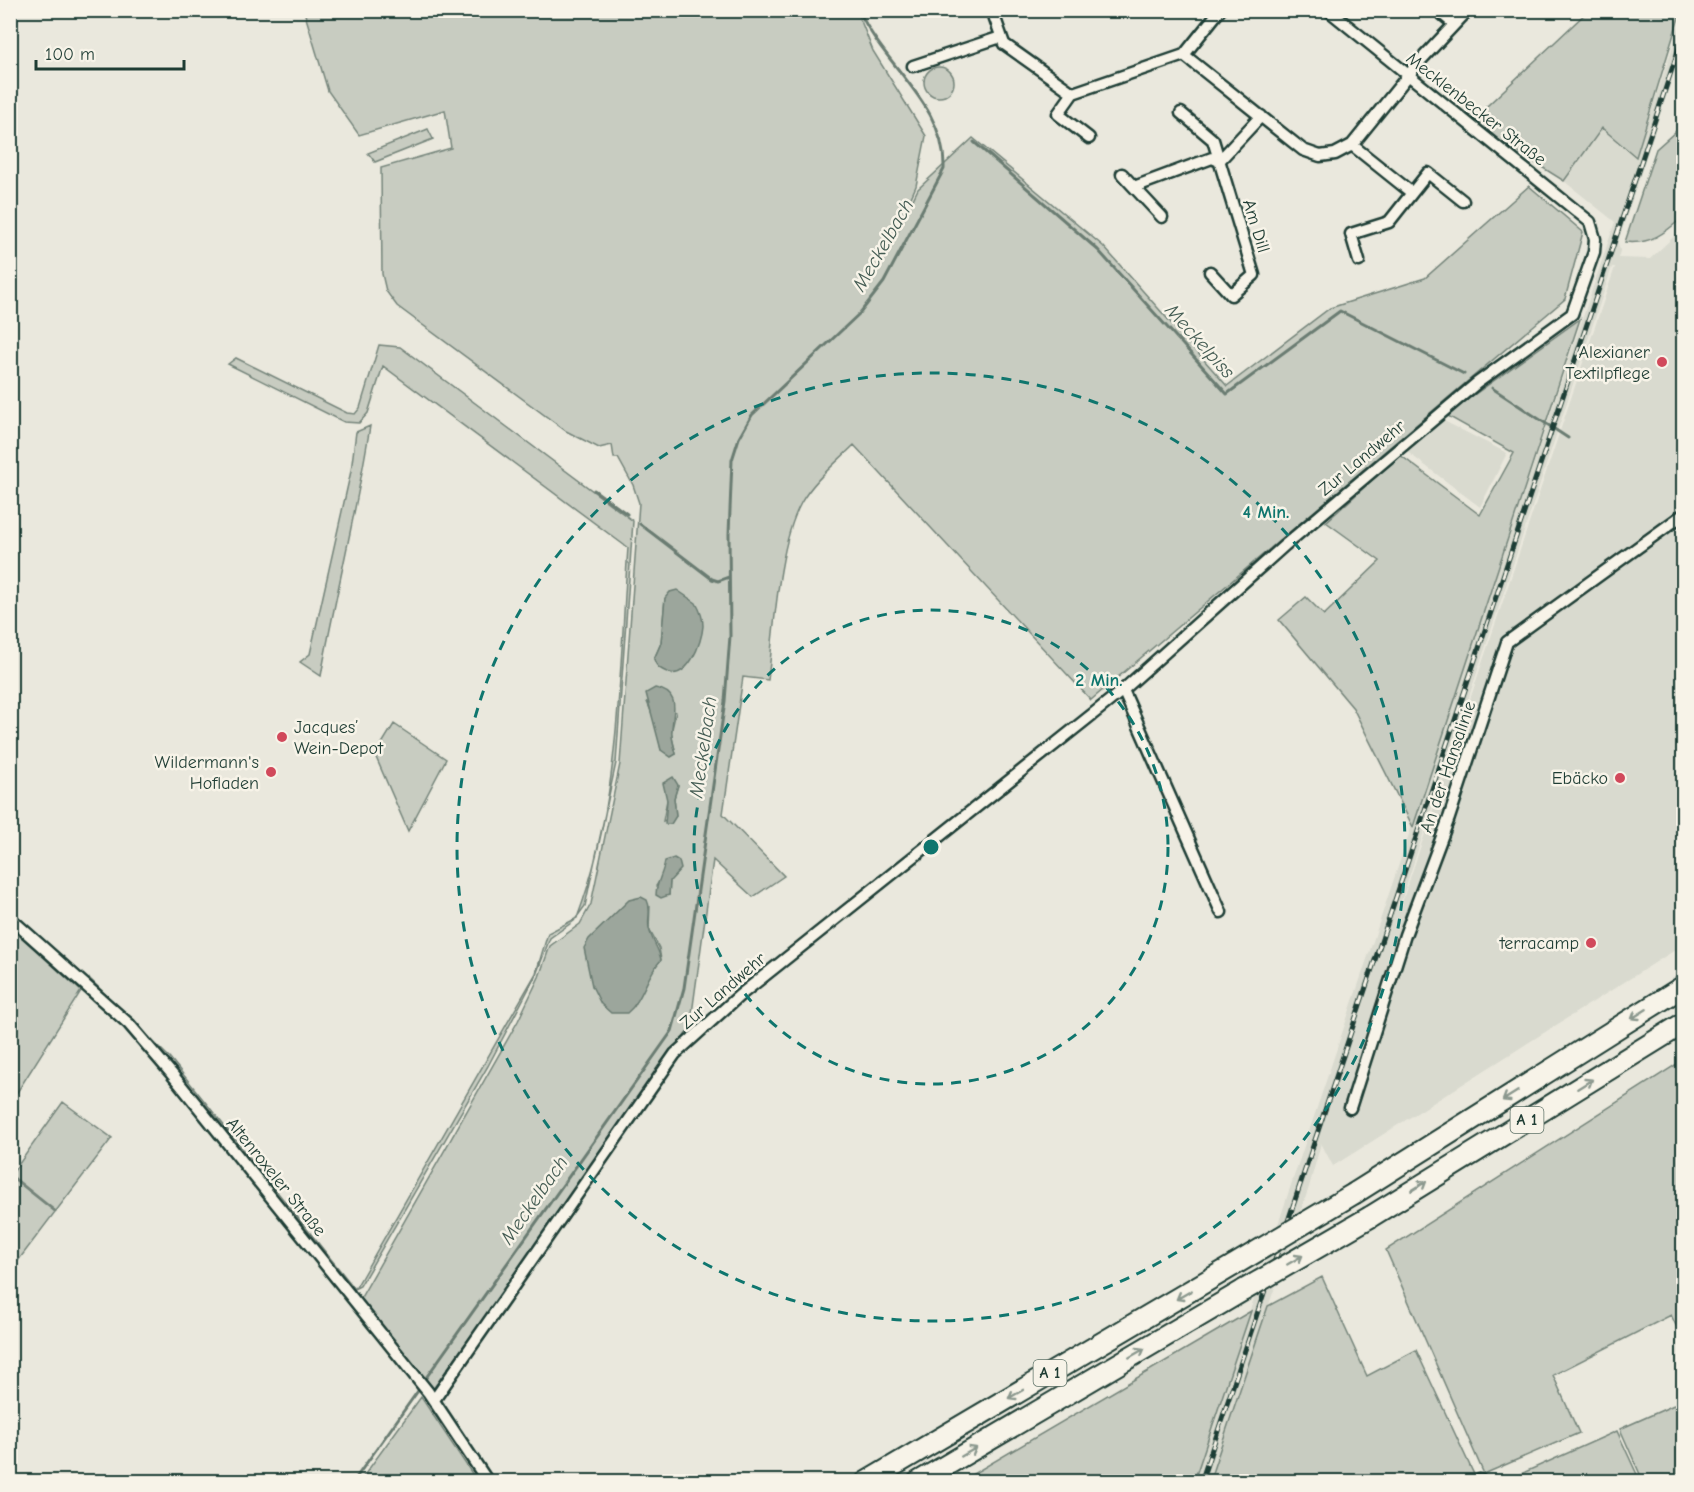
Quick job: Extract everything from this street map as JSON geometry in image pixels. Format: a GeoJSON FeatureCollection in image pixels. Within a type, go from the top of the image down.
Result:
{"type":"FeatureCollection","features":[{"type":"Feature","properties":{"kind":"highway","name":"A 1"},"geometry":{"type":"LineString","coordinates":[[866,1482],[1355,1193],[1683,986]]}},
{"type":"Feature","properties":{"kind":"highway","name":"A 1"},"geometry":{"type":"LineString","coordinates":[[918,1482],[1370,1217],[1683,1023]]}},
{"type":"Feature","properties":{"kind":"street"},"geometry":{"type":"LineString","coordinates":[[992,10],[1004,44],[1073,93]]}},
{"type":"Feature","properties":{"kind":"street"},"geometry":{"type":"LineString","coordinates":[[1089,138],[1058,114],[1073,93],[1184,55],[1220,10]]}},
{"type":"Feature","properties":{"kind":"street","name":"Mecklenbecker Straße"},"geometry":{"type":"LineString","coordinates":[[1328,10],[1407,76],[1584,216],[1590,222],[1596,239]]}},
{"type":"Feature","properties":{"kind":"street"},"geometry":{"type":"LineString","coordinates":[[1437,10],[1454,24]]}},
{"type":"Feature","properties":{"kind":"street"},"geometry":{"type":"LineString","coordinates":[[1184,55],[1304,150],[1320,156],[1335,154],[1352,145],[1407,76],[1468,10]]}},
{"type":"Feature","properties":{"kind":"street"},"geometry":{"type":"LineString","coordinates":[[913,66],[1000,37]]}},
{"type":"Feature","properties":{"kind":"street","name":"Am Dill"},"geometry":{"type":"LineString","coordinates":[[1181,113],[1213,140],[1254,275],[1231,296],[1210,272]]}},
{"type":"Feature","properties":{"kind":"street"},"geometry":{"type":"LineString","coordinates":[[1134,187],[1212,158],[1219,161],[1261,116]]}},
{"type":"Feature","properties":{"kind":"street"},"geometry":{"type":"LineString","coordinates":[[1352,145],[1412,194]]}},
{"type":"Feature","properties":{"kind":"street"},"geometry":{"type":"LineString","coordinates":[[1359,261],[1351,234],[1389,222],[1428,173],[1463,201]]}},
{"type":"Feature","properties":{"kind":"street"},"geometry":{"type":"LineString","coordinates":[[1122,174],[1162,217]]}},
{"type":"Feature","properties":{"kind":"street","name":"Zur Landwehr"},"geometry":{"type":"LineString","coordinates":[[431,1396],[675,1054],[739,996],[1123,690],[1285,544],[1455,401],[1572,314],[1594,252],[1596,239]]}},
{"type":"Feature","properties":{"kind":"street","name":"An der Hansalinie"},"geometry":{"type":"LineString","coordinates":[[1350,1108],[1405,935],[1449,818],[1507,642],[1683,514]]}},
{"type":"Feature","properties":{"kind":"street"},"geometry":{"type":"LineString","coordinates":[[1123,690],[1221,912]]}},
{"type":"Feature","properties":{"kind":"street","name":"Altenroxeler Straße"},"geometry":{"type":"LineString","coordinates":[[10,918],[129,1024],[417,1378],[488,1482]]}},
{"type":"Feature","properties":{"kind":"shaded area"},"geometry":{"type":"Polygon","coordinates":[[[304,11],[857,11],[873,51],[926,136],[916,186],[882,264],[918,189],[973,138],[1103,246],[1227,386],[1330,308],[1425,278],[1529,186],[1583,232],[1565,299],[1091,700],[854,445],[825,473],[801,503],[787,542],[778,589],[768,680],[743,677],[723,814],[784,876],[753,897],[713,860],[690,1028],[433,1389],[359,1301],[518,1021],[539,977],[550,946],[580,924],[591,904],[620,764],[639,503],[633,485],[618,458],[614,458],[612,445],[599,448],[566,431],[397,306],[386,291],[382,274],[381,168],[451,148],[445,110],[359,135],[328,91],[304,11]],[[665,598],[661,643],[654,659],[672,674],[665,598]],[[647,702],[656,723],[661,750],[676,754],[671,733],[676,712],[647,702]],[[678,785],[667,800],[663,821],[676,816],[674,798],[678,785]],[[662,877],[656,886],[669,895],[670,881],[662,877]],[[650,906],[634,1007],[651,970],[661,960],[659,948],[649,929],[650,906]]]}},
{"type":"Feature","properties":{"kind":"shaded area"},"geometry":{"type":"Polygon","coordinates":[[[1588,11],[1681,11],[1636,157],[1602,128],[1564,181],[1470,122],[1588,11]]]}},
{"type":"Feature","properties":{"kind":"shaded area"},"geometry":{"type":"Polygon","coordinates":[[[1683,16],[1683,45],[1618,242],[1620,251],[1618,258],[1650,259],[1683,228],[1683,945],[1333,1166],[1321,1143],[1309,1187],[1209,1481],[1194,1482],[1289,1191],[1615,222],[1564,181],[1602,128],[1636,157],[1683,16]],[[1612,267],[1401,905],[1615,267],[1612,267]]]}},
{"type":"Feature","properties":{"kind":"shaded area"},"geometry":{"type":"Polygon","coordinates":[[[939,67],[950,71],[954,82],[950,93],[939,97],[928,93],[924,82],[928,71],[939,67]]]}},
{"type":"Feature","properties":{"kind":"shaded area"},"geometry":{"type":"Polygon","coordinates":[[[1683,125],[1683,217],[1657,237],[1642,242],[1625,242],[1656,149],[1683,125]]]}},
{"type":"Feature","properties":{"kind":"shaded area"},"geometry":{"type":"Polygon","coordinates":[[[428,129],[433,139],[375,162],[368,153],[428,129]]]}},
{"type":"Feature","properties":{"kind":"shaded area"},"geometry":{"type":"Polygon","coordinates":[[[1580,319],[1413,827],[1353,708],[1279,620],[1306,597],[1324,615],[1380,561],[1326,522],[1400,455],[1480,515],[1514,453],[1446,415],[1580,319]]]}},
{"type":"Feature","properties":{"kind":"shaded area"},"geometry":{"type":"Polygon","coordinates":[[[379,345],[400,347],[633,521],[616,763],[604,818],[616,736],[628,548],[383,366],[368,413],[359,423],[344,422],[228,364],[236,358],[347,413],[355,414],[360,408],[379,345]]]}},
{"type":"Feature","properties":{"kind":"shaded area"},"geometry":{"type":"Polygon","coordinates":[[[1442,420],[1507,453],[1480,507],[1406,451],[1442,420]]]}},
{"type":"Feature","properties":{"kind":"shaded area"},"geometry":{"type":"Polygon","coordinates":[[[370,426],[321,676],[300,662],[310,654],[351,471],[356,432],[370,426]]]}},
{"type":"Feature","properties":{"kind":"shaded area"},"geometry":{"type":"Polygon","coordinates":[[[677,590],[696,603],[703,626],[697,650],[687,666],[675,673],[660,669],[654,659],[661,643],[665,598],[670,592],[677,590]]]}},
{"type":"Feature","properties":{"kind":"shaded area"},"geometry":{"type":"Polygon","coordinates":[[[655,688],[670,695],[673,701],[672,740],[676,754],[671,757],[661,750],[646,693],[655,688]]]}},
{"type":"Feature","properties":{"kind":"shaded area"},"geometry":{"type":"Polygon","coordinates":[[[394,724],[446,759],[408,831],[375,755],[394,724]]]}},
{"type":"Feature","properties":{"kind":"shaded area"},"geometry":{"type":"Polygon","coordinates":[[[673,777],[678,785],[674,798],[676,816],[671,824],[665,824],[667,800],[663,783],[673,777]]]}},
{"type":"Feature","properties":{"kind":"shaded area"},"geometry":{"type":"Polygon","coordinates":[[[597,850],[585,906],[578,916],[591,874],[597,850]]]}},
{"type":"Feature","properties":{"kind":"shaded area"},"geometry":{"type":"Polygon","coordinates":[[[674,858],[679,861],[681,869],[670,881],[669,895],[661,898],[656,895],[656,891],[665,861],[674,858]]]}},
{"type":"Feature","properties":{"kind":"shaded area"},"geometry":{"type":"Polygon","coordinates":[[[641,897],[647,900],[649,928],[661,960],[632,1008],[627,1013],[611,1013],[601,1004],[592,986],[584,948],[589,939],[629,900],[641,897]]]}},
{"type":"Feature","properties":{"kind":"shaded area"},"geometry":{"type":"Polygon","coordinates":[[[576,919],[550,938],[536,975],[488,1066],[360,1286],[355,1288],[536,973],[548,933],[576,919]]]}},
{"type":"Feature","properties":{"kind":"shaded area"},"geometry":{"type":"Polygon","coordinates":[[[11,928],[81,991],[11,1102],[11,928]]]}},
{"type":"Feature","properties":{"kind":"shaded area"},"geometry":{"type":"Polygon","coordinates":[[[90,979],[170,1058],[355,1289],[350,1291],[90,984],[90,979]]]}},
{"type":"Feature","properties":{"kind":"shaded area"},"geometry":{"type":"Polygon","coordinates":[[[1683,1060],[1683,1340],[1671,1315],[1553,1375],[1579,1433],[1484,1474],[1386,1250],[1683,1060]]]}},
{"type":"Feature","properties":{"kind":"shaded area"},"geometry":{"type":"Polygon","coordinates":[[[63,1102],[112,1138],[56,1211],[11,1175],[63,1102]]]}},
{"type":"Feature","properties":{"kind":"shaded area"},"geometry":{"type":"Polygon","coordinates":[[[11,1177],[55,1212],[10,1270],[11,1177]]]}},
{"type":"Feature","properties":{"kind":"shaded area"},"geometry":{"type":"Polygon","coordinates":[[[1322,1277],[1367,1376],[1416,1350],[1477,1481],[1209,1482],[1268,1306],[1322,1277]]]}},
{"type":"Feature","properties":{"kind":"shaded area"},"geometry":{"type":"Polygon","coordinates":[[[1251,1311],[1194,1481],[961,1481],[1251,1311]]]}},
{"type":"Feature","properties":{"kind":"shaded area"},"geometry":{"type":"Polygon","coordinates":[[[421,1397],[477,1481],[360,1481],[421,1397]]]}},
{"type":"Feature","properties":{"kind":"shaded area"},"geometry":{"type":"Polygon","coordinates":[[[1683,1401],[1683,1481],[1643,1481],[1620,1429],[1683,1401]]]}},
{"type":"Feature","properties":{"kind":"shaded area"},"geometry":{"type":"Polygon","coordinates":[[[1617,1431],[1640,1481],[1505,1481],[1617,1431]]]}},
{"type":"Feature","properties":{"kind":"waterway","name":"Meckelbach"},"geometry":{"type":"LineString","coordinates":[[423,1382],[672,1031],[684,988],[725,701],[730,636],[729,534],[732,460],[739,438],[752,415],[860,313],[884,282],[944,169],[942,146],[935,125],[924,105],[883,49],[859,10]]}},
{"type":"Feature","properties":{"kind":"waterway","name":"Meckelpiss"},"geometry":{"type":"LineString","coordinates":[[974,142],[1098,250],[1227,394],[1340,311],[1464,374]]}},
{"type":"Feature","properties":{"kind":"waterway","name":"Meckelpiss"},"geometry":{"type":"LineString","coordinates":[[1492,388],[1568,438]]}},
{"type":"Feature","properties":{"kind":"waterway"},"geometry":{"type":"LineString","coordinates":[[594,490],[627,514]]}},
{"type":"Feature","properties":{"kind":"waterway"},"geometry":{"type":"LineString","coordinates":[[640,524],[712,579],[718,581],[729,577]]}},
{"type":"Feature","properties":{"kind":"waterway","name":"Meckelbach"},"geometry":{"type":"LineString","coordinates":[[353,1482],[420,1388]]}},
{"type":"Feature","properties":{"kind":"railway"},"geometry":{"type":"LineString","coordinates":[[1201,1482],[1684,33]]}},
{"type":"Feature","properties":{"kind":"place","name":"Alexianer Textilpflege"},"geometry":{"type":"Point","coordinates":[1662,362]}},
{"type":"Feature","properties":{"kind":"place","name":"Jacques’ Wein-Depot"},"geometry":{"type":"Point","coordinates":[282,737]}},
{"type":"Feature","properties":{"kind":"place","name":"Wildermann's Hofladen"},"geometry":{"type":"Point","coordinates":[271,772]}},
{"type":"Feature","properties":{"kind":"place","name":"Ebäcko"},"geometry":{"type":"Point","coordinates":[1620,778]}},
{"type":"Feature","properties":{"kind":"place","name":"terracamp"},"geometry":{"type":"Point","coordinates":[1591,943]}}]}
